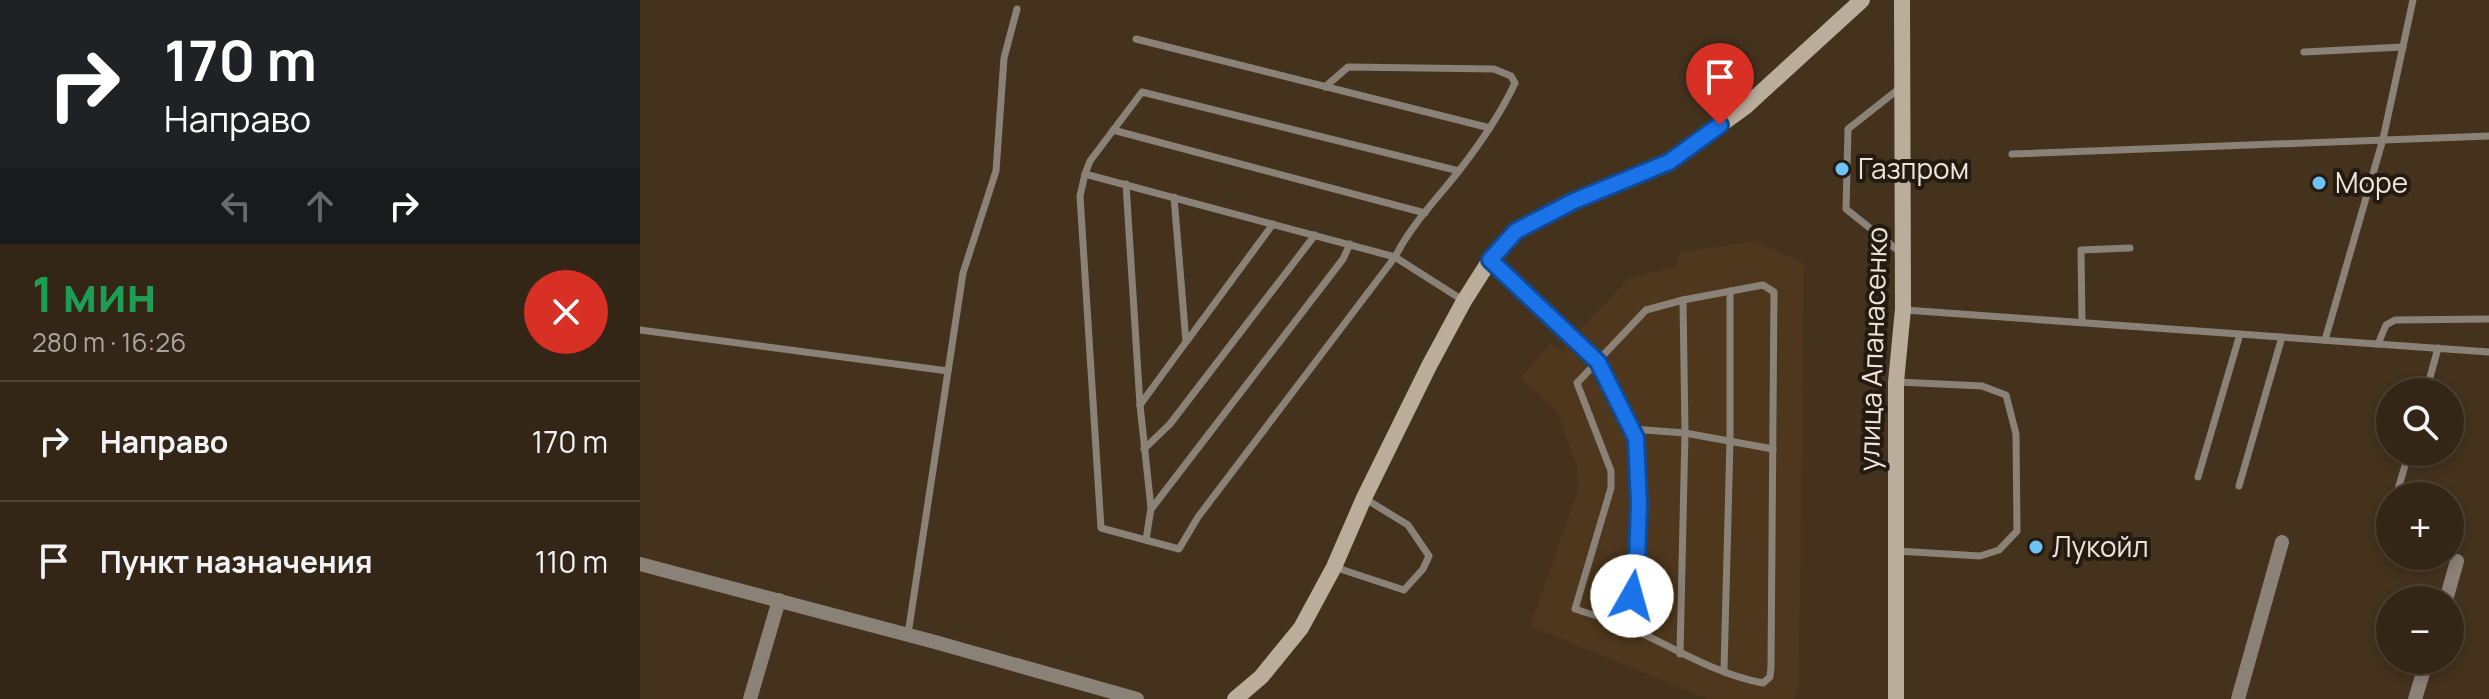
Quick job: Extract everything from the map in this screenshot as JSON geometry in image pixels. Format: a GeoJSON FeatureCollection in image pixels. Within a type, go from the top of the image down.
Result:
{"type":"FeatureCollection","features":[{"type":"Feature","properties":{"kind":"main road"},"geometry":{"type":"LineString","coordinates":[[1235,699],[1261,677],[1301,628],[1464,301],[1490,260],[1516,231],[1574,201],[1669,162],[1745,107],[1862,0]]}},
{"type":"Feature","properties":{"kind":"main road","name":"улица Апанасенко"},"geometry":{"type":"LineString","coordinates":[[1896,699],[1896,382],[1903,309],[1902,0]]}},
{"type":"Feature","properties":{"kind":"street"},"geometry":{"type":"LineString","coordinates":[[2238,699],[2282,542]]}},
{"type":"Feature","properties":{"kind":"street"},"geometry":{"type":"LineString","coordinates":[[640,564],[908,634],[1137,699]]}},
{"type":"Feature","properties":{"kind":"street"},"geometry":{"type":"LineString","coordinates":[[750,699],[779,600]]}},
{"type":"Feature","properties":{"kind":"street"},"geometry":{"type":"LineString","coordinates":[[2415,699],[2423,674]]}},
{"type":"Feature","properties":{"kind":"lane"},"geometry":{"type":"LineString","coordinates":[[2325,340],[2383,139],[2413,0]]}},
{"type":"Feature","properties":{"kind":"lane"},"geometry":{"type":"LineString","coordinates":[[908,634],[963,273],[996,171],[1004,58],[1017,9]]}},
{"type":"Feature","properties":{"kind":"lane"},"geometry":{"type":"LineString","coordinates":[[1136,39],[1490,128]]}},
{"type":"Feature","properties":{"kind":"lane"},"geometry":{"type":"LineString","coordinates":[[2304,52],[2403,47]]}},
{"type":"Feature","properties":{"kind":"lane"},"geometry":{"type":"LineString","coordinates":[[1325,87],[1348,67],[1494,69],[1511,76],[1515,83],[1490,128],[1459,171],[1405,237],[1395,257],[1198,517],[1179,549],[1101,528],[1080,196],[1090,161],[1142,92],[1459,171]]}},
{"type":"Feature","properties":{"kind":"lane"},"geometry":{"type":"LineString","coordinates":[[1902,87],[1848,129],[1846,209],[1903,254]]}},
{"type":"Feature","properties":{"kind":"lane"},"geometry":{"type":"LineString","coordinates":[[1113,130],[1425,213]]}},
{"type":"Feature","properties":{"kind":"lane"},"geometry":{"type":"LineString","coordinates":[[2012,154],[2489,136]]}},
{"type":"Feature","properties":{"kind":"lane"},"geometry":{"type":"LineString","coordinates":[[1085,174],[1395,257],[1464,301]]}},
{"type":"Feature","properties":{"kind":"lane"},"geometry":{"type":"LineString","coordinates":[[1126,184],[1140,405],[1151,508],[1146,540]]}},
{"type":"Feature","properties":{"kind":"lane"},"geometry":{"type":"LineString","coordinates":[[1174,197],[1186,342]]}},
{"type":"Feature","properties":{"kind":"lane"},"geometry":{"type":"LineString","coordinates":[[1140,405],[1273,224]]}},
{"type":"Feature","properties":{"kind":"lane"},"geometry":{"type":"LineString","coordinates":[[1144,449],[1170,424],[1315,235]]}},
{"type":"Feature","properties":{"kind":"lane"},"geometry":{"type":"LineString","coordinates":[[1151,508],[1343,259],[1350,244]]}},
{"type":"Feature","properties":{"kind":"lane"},"geometry":{"type":"LineString","coordinates":[[2082,322],[2081,250],[2130,248]]}},
{"type":"Feature","properties":{"kind":"lane"},"geometry":{"type":"LineString","coordinates":[[1490,260],[1598,362],[1636,438],[1639,503],[1637,565],[1628,627]]}},
{"type":"Feature","properties":{"kind":"lane"},"geometry":{"type":"LineString","coordinates":[[1763,285],[1774,292],[1770,677],[1763,683],[1746,680],[1680,654],[1628,627],[1575,609],[1611,488],[1611,471],[1577,383],[1598,362],[1646,310],[1763,285]]}},
{"type":"Feature","properties":{"kind":"lane"},"geometry":{"type":"LineString","coordinates":[[1724,670],[1730,291]]}},
{"type":"Feature","properties":{"kind":"lane"},"geometry":{"type":"LineString","coordinates":[[1680,654],[1685,433],[1683,300]]}},
{"type":"Feature","properties":{"kind":"lane"},"geometry":{"type":"LineString","coordinates":[[1903,309],[2489,352]]}},
{"type":"Feature","properties":{"kind":"lane"},"geometry":{"type":"LineString","coordinates":[[2378,344],[2386,325],[2395,320],[2489,319]]}},
{"type":"Feature","properties":{"kind":"lane"},"geometry":{"type":"LineString","coordinates":[[640,330],[948,371]]}},
{"type":"Feature","properties":{"kind":"lane"},"geometry":{"type":"LineString","coordinates":[[2198,477],[2240,334]]}},
{"type":"Feature","properties":{"kind":"lane"},"geometry":{"type":"LineString","coordinates":[[2239,486],[2282,337]]}},
{"type":"Feature","properties":{"kind":"lane"},"geometry":{"type":"LineString","coordinates":[[2430,378],[2438,348]]}},
{"type":"Feature","properties":{"kind":"lane"},"geometry":{"type":"LineString","coordinates":[[1896,382],[1982,386],[2006,395],[2016,434],[2017,531],[1999,550],[1980,556],[1896,551]]}},
{"type":"Feature","properties":{"kind":"lane"},"geometry":{"type":"LineString","coordinates":[[1632,429],[1685,433],[1773,449]]}},
{"type":"Feature","properties":{"kind":"lane"},"geometry":{"type":"LineString","coordinates":[[1334,567],[1404,590],[1423,569],[1429,556],[1408,525],[1364,498]]}},
{"type":"Feature","properties":{"kind":"shaded area"},"geometry":{"type":"Polygon","coordinates":[[[1753,241],[1804,263],[1799,688],[1794,699],[1708,699],[1530,626],[1578,491],[1576,464],[1557,411],[1521,378],[1550,344],[1561,350],[1629,278],[1676,267],[1678,253],[1753,241]]]}},
{"type":"Feature","properties":{"kind":"place","name":"Газпром"},"geometry":{"type":"Point","coordinates":[1842,169]}},
{"type":"Feature","properties":{"kind":"place","name":"Море"},"geometry":{"type":"Point","coordinates":[2319,183]}},
{"type":"Feature","properties":{"kind":"place","name":"Лукойл"},"geometry":{"type":"Point","coordinates":[2036,547]}},
{"type":"Feature","properties":{"kind":"route"},"geometry":{"type":"LineString","coordinates":[[1632,596],[1637,565],[1639,503],[1636,438],[1598,362],[1490,260],[1516,231],[1574,201],[1669,162],[1720,125]]}}]}
